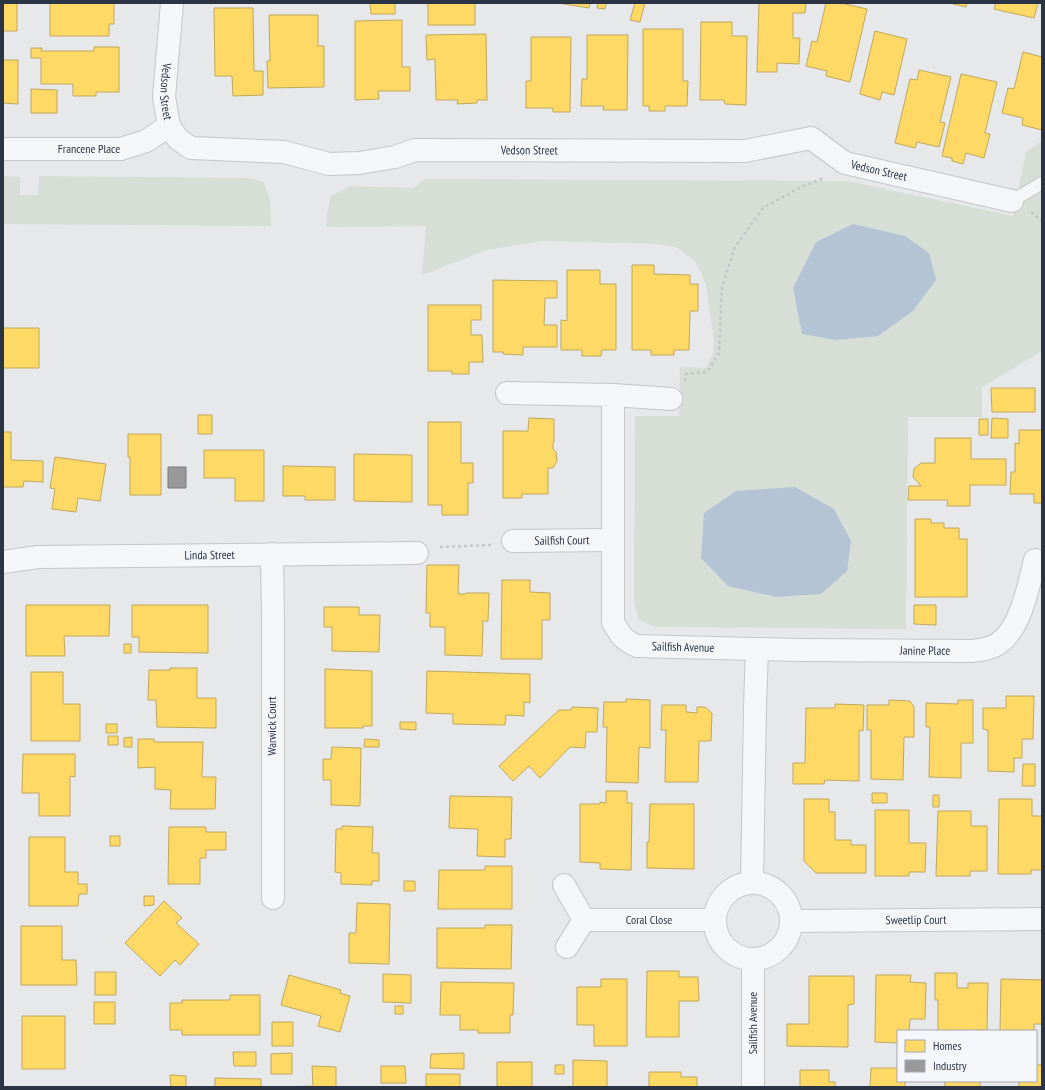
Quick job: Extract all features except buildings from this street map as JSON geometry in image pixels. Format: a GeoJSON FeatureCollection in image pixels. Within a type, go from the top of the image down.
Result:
{"type":"FeatureCollection","features":[{"type":"Feature","properties":{"kind":"street","name":"Vedson Street"},"geometry":{"type":"LineString","coordinates":[[172,3],[164,97],[169,126],[178,139],[191,148],[284,152],[329,164],[359,163],[395,157],[415,150],[745,151],[811,138],[845,163],[1012,201]]}},
{"type":"Feature","properties":{"kind":"street","name":"Francene Place"},"geometry":{"type":"LineString","coordinates":[[3,149],[121,149],[146,140],[169,126]]}},
{"type":"Feature","properties":{"kind":"street"},"geometry":{"type":"LineString","coordinates":[[507,393],[613,395],[671,399]]}},
{"type":"Feature","properties":{"kind":"street","name":"Sailfish Avenue"},"geometry":{"type":"LineString","coordinates":[[613,395],[613,622],[621,636],[627,642],[637,646],[757,649]]}},
{"type":"Feature","properties":{"kind":"street","name":"Sailfish Court"},"geometry":{"type":"LineString","coordinates":[[513,541],[612,540]]}},
{"type":"Feature","properties":{"kind":"street","name":"Linda Street"},"geometry":{"type":"LineString","coordinates":[[3,562],[38,557],[417,553]]}},
{"type":"Feature","properties":{"kind":"street","name":"Warwick Court"},"geometry":{"type":"LineString","coordinates":[[272,554],[273,898]]}},
{"type":"Feature","properties":{"kind":"street","name":"Janine Place"},"geometry":{"type":"LineString","coordinates":[[757,649],[972,651],[988,648],[999,643],[1009,633],[1024,605],[1035,560]]}},
{"type":"Feature","properties":{"kind":"street"},"geometry":{"type":"LineString","coordinates":[[752,883],[757,649]]}},
{"type":"Feature","properties":{"kind":"street"},"geometry":{"type":"LineString","coordinates":[[752,883],[761,884],[779,893],[789,910],[791,921],[789,932],[784,943],[775,952],[765,958],[753,959],[741,957],[730,951],[722,943],[717,932],[715,920],[717,908],[723,899],[740,885],[752,883]]}},
{"type":"Feature","properties":{"kind":"street"},"geometry":{"type":"LineString","coordinates":[[564,886],[584,920],[567,947]]}},
{"type":"Feature","properties":{"kind":"street","name":"Sweetlip Court"},"geometry":{"type":"LineString","coordinates":[[791,921],[1042,919]]}},
{"type":"Feature","properties":{"kind":"street","name":"Coral Close"},"geometry":{"type":"LineString","coordinates":[[584,920],[715,920]]}},
{"type":"Feature","properties":{"kind":"street","name":"Sailfish Avenue"},"geometry":{"type":"LineString","coordinates":[[753,959],[753,1087]]}},
{"type":"Feature","properties":{"kind":"lane"},"geometry":{"type":"LineString","coordinates":[[1012,201],[1042,183]]}},
{"type":"Feature","properties":{"kind":"path"},"geometry":{"type":"LineString","coordinates":[[671,399],[683,399],[686,374],[707,372],[719,353],[722,287],[735,247],[763,208],[801,187],[840,172],[845,163]]}},
{"type":"Feature","properties":{"kind":"path"},"geometry":{"type":"LineString","coordinates":[[417,553],[420,548],[423,547],[489,546],[499,542],[513,541]]}},
{"type":"Feature","properties":{"kind":"shaded area"},"geometry":{"type":"Polygon","coordinates":[[[1042,141],[1042,351],[982,387],[982,417],[908,417],[906,629],[656,627],[639,620],[634,602],[635,416],[679,416],[680,367],[706,368],[713,353],[714,340],[706,284],[696,262],[678,248],[658,244],[543,241],[487,250],[422,275],[426,226],[326,227],[327,212],[331,196],[350,186],[414,188],[425,179],[848,181],[1013,216],[1026,152],[1042,141]]]}},
{"type":"Feature","properties":{"kind":"shaded area"},"geometry":{"type":"Polygon","coordinates":[[[3,176],[20,177],[20,195],[38,195],[39,176],[249,178],[264,182],[270,199],[271,226],[3,224],[3,176]]]}},
{"type":"Feature","properties":{"kind":"water"},"geometry":{"type":"Polygon","coordinates":[[[853,224],[905,236],[929,253],[936,280],[913,311],[878,336],[836,340],[802,334],[793,288],[816,242],[853,224]]]}},
{"type":"Feature","properties":{"kind":"water"},"geometry":{"type":"Polygon","coordinates":[[[795,487],[834,509],[851,541],[847,571],[821,594],[776,597],[728,586],[701,558],[704,513],[736,491],[795,487]]]}}]}
